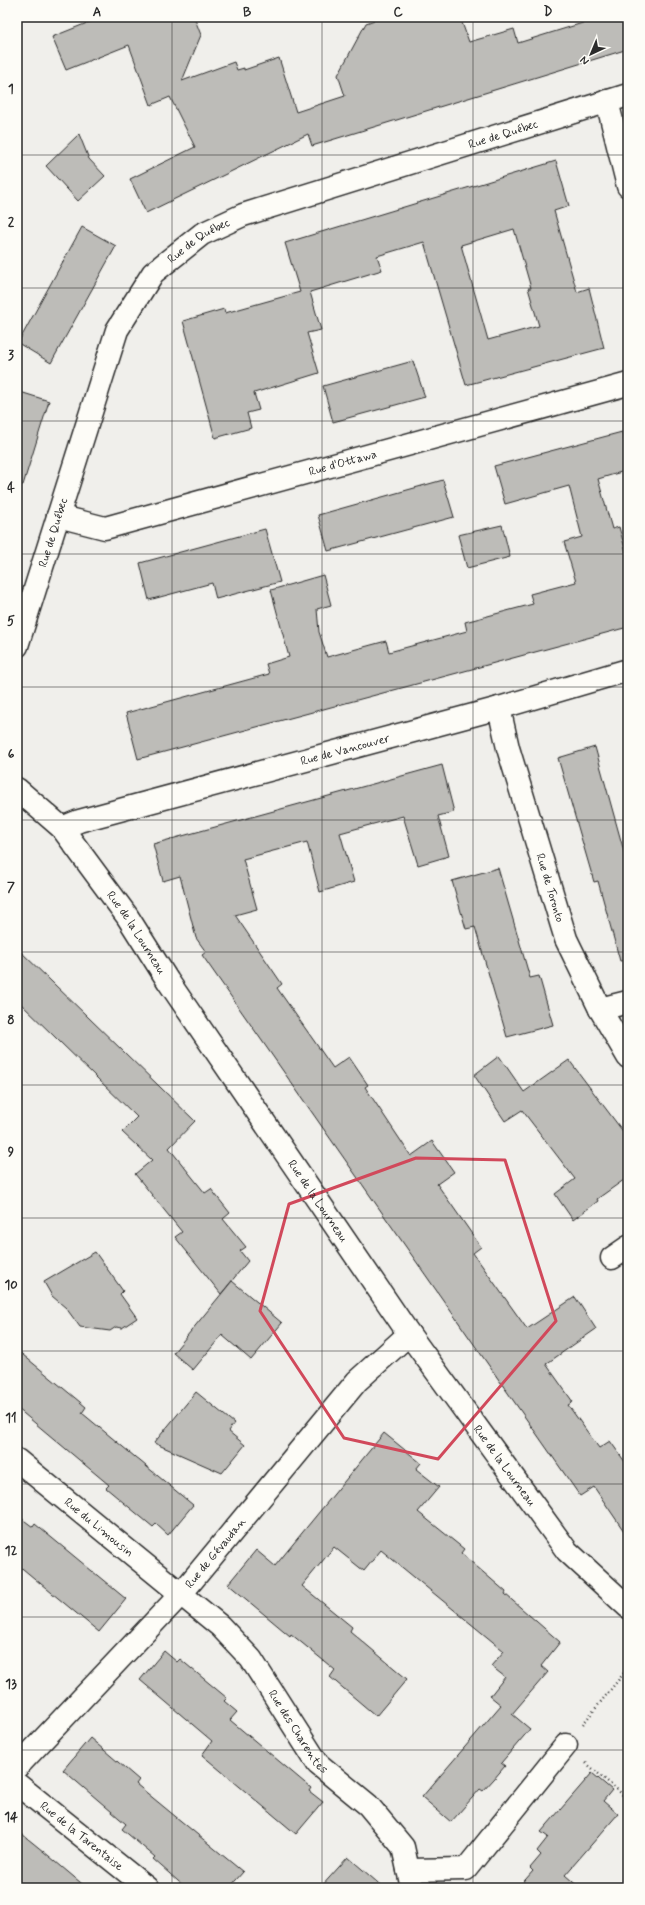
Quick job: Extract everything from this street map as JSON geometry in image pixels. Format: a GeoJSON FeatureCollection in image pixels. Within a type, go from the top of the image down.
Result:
{"type":"FeatureCollection","features":[{"type":"Feature","properties":{"kind":"street","name":"Rue de Québec"},"geometry":{"type":"LineString","coordinates":[[17,646],[117,330],[153,273],[202,234],[242,215],[628,95]]}},
{"type":"Feature","properties":{"kind":"street"},"geometry":{"type":"LineString","coordinates":[[607,101],[628,186]]}},
{"type":"Feature","properties":{"kind":"street","name":"Rue d'Ottawa"},"geometry":{"type":"LineString","coordinates":[[58,516],[105,528],[628,384]]}},
{"type":"Feature","properties":{"kind":"street","name":"Rue de Vancouver"},"geometry":{"type":"LineString","coordinates":[[62,828],[79,821],[499,708],[628,670]]}},
{"type":"Feature","properties":{"kind":"street","name":"Rue de Toronto"},"geometry":{"type":"LineString","coordinates":[[499,708],[508,748],[566,939],[600,1009],[628,1056]]}},
{"type":"Feature","properties":{"kind":"street","name":"Rue de la Lourneau"},"geometry":{"type":"LineString","coordinates":[[17,789],[62,828],[127,916],[168,981],[409,1334],[567,1551],[628,1607]]}},
{"type":"Feature","properties":{"kind":"street"},"geometry":{"type":"LineString","coordinates":[[600,1009],[628,1002]]}},
{"type":"Feature","properties":{"kind":"street","name":"Rue de Gévaudan"},"geometry":{"type":"LineString","coordinates":[[17,1767],[182,1594],[357,1381],[409,1334]]}},
{"type":"Feature","properties":{"kind":"street","name":"Rue du Limousin"},"geometry":{"type":"LineString","coordinates":[[17,1460],[182,1594]]}},
{"type":"Feature","properties":{"kind":"street","name":"Rue des Charentes"},"geometry":{"type":"LineString","coordinates":[[182,1594],[220,1626],[251,1660],[318,1764],[368,1805],[403,1847],[410,1879],[466,1869],[566,1745]]}},
{"type":"Feature","properties":{"kind":"street","name":"Rue de la Tarentaise"},"geometry":{"type":"LineString","coordinates":[[17,1784],[147,1888]]}},
{"type":"Feature","properties":{"kind":"path"},"geometry":{"type":"LineString","coordinates":[[628,1668],[566,1745],[621,1793],[628,1802]]}},
{"type":"Feature","properties":{"kind":"highlighted area"},"geometry":{"type":"Polygon","coordinates":[[[416,1158],[505,1160],[556,1321],[438,1459],[344,1438],[260,1311],[289,1204],[416,1158]]]}},
{"type":"Feature","properties":{"kind":"building"},"geometry":{"type":"Polygon","coordinates":[[[102,17],[194,17],[201,35],[182,81],[234,62],[237,70],[244,68],[244,70],[279,58],[296,112],[345,96],[338,75],[366,23],[383,17],[460,17],[469,42],[514,29],[518,43],[602,17],[628,17],[628,49],[312,146],[308,134],[146,213],[130,179],[195,147],[170,97],[151,105],[129,45],[66,70],[52,37],[102,17]]]}},
{"type":"Feature","properties":{"kind":"building"},"geometry":{"type":"Polygon","coordinates":[[[79,134],[89,159],[105,176],[78,201],[46,166],[79,134]]]}},
{"type":"Feature","properties":{"kind":"building"},"geometry":{"type":"Polygon","coordinates":[[[556,161],[569,206],[554,211],[577,292],[589,288],[604,348],[466,385],[424,242],[377,256],[382,270],[310,292],[321,330],[307,333],[319,373],[254,393],[259,410],[247,413],[251,428],[215,438],[183,321],[224,309],[225,313],[300,292],[285,243],[556,161]],[[514,229],[461,245],[488,340],[539,326],[528,288],[531,288],[514,229]]]}},
{"type":"Feature","properties":{"kind":"building"},"geometry":{"type":"Polygon","coordinates":[[[82,227],[116,246],[51,363],[18,343],[82,227]]]}},
{"type":"Feature","properties":{"kind":"building"},"geometry":{"type":"Polygon","coordinates":[[[413,361],[425,397],[333,422],[323,386],[413,361]]]}},
{"type":"Feature","properties":{"kind":"building"},"geometry":{"type":"Polygon","coordinates":[[[17,391],[49,401],[23,485],[17,484],[17,391]]]}},
{"type":"Feature","properties":{"kind":"building"},"geometry":{"type":"Polygon","coordinates":[[[622,432],[628,454],[628,470],[598,479],[612,529],[619,527],[628,559],[628,627],[138,759],[126,713],[269,674],[266,664],[289,657],[271,590],[323,575],[331,605],[317,609],[319,632],[327,657],[386,641],[389,652],[467,631],[465,622],[533,604],[530,594],[576,582],[564,542],[582,537],[569,486],[505,504],[494,466],[622,432]]]}},
{"type":"Feature","properties":{"kind":"building"},"geometry":{"type":"Polygon","coordinates":[[[443,480],[454,517],[328,551],[318,515],[443,480]]]}},
{"type":"Feature","properties":{"kind":"building"},"geometry":{"type":"Polygon","coordinates":[[[502,525],[510,557],[467,568],[458,535],[502,525]]]}},
{"type":"Feature","properties":{"kind":"building"},"geometry":{"type":"Polygon","coordinates":[[[265,529],[280,582],[216,599],[212,583],[149,600],[140,563],[265,529]]]}},
{"type":"Feature","properties":{"kind":"building"},"geometry":{"type":"Polygon","coordinates":[[[595,747],[628,866],[628,960],[620,961],[598,881],[594,882],[558,758],[595,747]]]}},
{"type":"Feature","properties":{"kind":"building"},"geometry":{"type":"Polygon","coordinates":[[[442,765],[454,812],[438,816],[449,856],[418,865],[403,816],[340,833],[354,882],[320,892],[307,842],[243,859],[257,909],[235,915],[282,984],[277,988],[333,1068],[349,1057],[368,1085],[365,1087],[411,1156],[432,1141],[454,1172],[437,1184],[481,1247],[473,1253],[527,1329],[575,1297],[596,1329],[546,1364],[573,1402],[568,1405],[599,1448],[610,1441],[628,1466],[628,1537],[594,1487],[580,1496],[202,955],[206,952],[196,938],[180,876],[163,881],[153,844],[442,765]]]}},
{"type":"Feature","properties":{"kind":"building"},"geometry":{"type":"Polygon","coordinates":[[[498,868],[530,978],[539,976],[553,1025],[507,1037],[475,927],[466,929],[452,881],[498,868]]]}},
{"type":"Feature","properties":{"kind":"building"},"geometry":{"type":"Polygon","coordinates":[[[17,948],[195,1121],[169,1148],[205,1193],[211,1189],[230,1213],[223,1219],[246,1247],[240,1251],[248,1261],[221,1294],[175,1237],[182,1232],[135,1174],[152,1160],[122,1132],[137,1117],[17,1000],[17,948]]]}},
{"type":"Feature","properties":{"kind":"building"},"geometry":{"type":"Polygon","coordinates":[[[499,1056],[524,1092],[569,1060],[628,1138],[628,1177],[597,1199],[598,1201],[573,1220],[555,1194],[575,1179],[522,1110],[505,1121],[474,1075],[499,1056]]]}},
{"type":"Feature","properties":{"kind":"building"},"geometry":{"type":"Polygon","coordinates":[[[95,1252],[123,1291],[120,1294],[137,1318],[122,1328],[116,1327],[110,1331],[80,1327],[66,1308],[52,1296],[44,1282],[95,1252]]]}},
{"type":"Feature","properties":{"kind":"building"},"geometry":{"type":"Polygon","coordinates":[[[232,1281],[282,1323],[251,1360],[222,1335],[193,1370],[173,1353],[232,1281]]]}},
{"type":"Feature","properties":{"kind":"building"},"geometry":{"type":"Polygon","coordinates":[[[17,1350],[86,1407],[82,1413],[193,1505],[168,1535],[156,1524],[153,1527],[106,1488],[109,1485],[17,1408],[17,1350]]]}},
{"type":"Feature","properties":{"kind":"building"},"geometry":{"type":"Polygon","coordinates":[[[196,1392],[234,1423],[228,1431],[245,1445],[222,1473],[154,1443],[196,1392]]]}},
{"type":"Feature","properties":{"kind":"building"},"geometry":{"type":"Polygon","coordinates":[[[384,1433],[421,1463],[416,1469],[439,1487],[418,1512],[464,1549],[461,1553],[560,1642],[541,1666],[548,1672],[512,1714],[530,1729],[501,1763],[505,1766],[494,1779],[483,1791],[480,1789],[451,1822],[422,1797],[501,1705],[490,1696],[505,1677],[491,1666],[504,1651],[381,1550],[364,1571],[334,1547],[302,1586],[352,1627],[350,1631],[407,1679],[376,1716],[330,1677],[335,1670],[291,1634],[290,1636],[228,1584],[256,1550],[275,1566],[384,1433]]]}},
{"type":"Feature","properties":{"kind":"building"},"geometry":{"type":"Polygon","coordinates":[[[17,1515],[33,1527],[35,1524],[126,1599],[99,1632],[17,1564],[17,1515]]]}},
{"type":"Feature","properties":{"kind":"building"},"geometry":{"type":"Polygon","coordinates":[[[164,1651],[177,1662],[180,1659],[227,1698],[224,1701],[237,1712],[230,1720],[311,1788],[309,1791],[323,1802],[296,1834],[202,1755],[212,1741],[140,1680],[164,1651]]]}},
{"type":"Feature","properties":{"kind":"building"},"geometry":{"type":"Polygon","coordinates":[[[90,1738],[139,1780],[136,1784],[243,1872],[229,1888],[186,1888],[153,1859],[155,1857],[122,1829],[126,1824],[63,1770],[90,1738]]]}},
{"type":"Feature","properties":{"kind":"building"},"geometry":{"type":"Polygon","coordinates":[[[592,1773],[612,1790],[603,1801],[618,1814],[565,1875],[580,1888],[518,1888],[533,1871],[530,1868],[541,1855],[537,1851],[548,1837],[541,1832],[592,1773]]]}},
{"type":"Feature","properties":{"kind":"building"},"geometry":{"type":"Polygon","coordinates":[[[17,1830],[49,1856],[87,1888],[17,1888],[17,1830]]]}},
{"type":"Feature","properties":{"kind":"building"},"geometry":{"type":"Polygon","coordinates":[[[348,1857],[384,1888],[320,1888],[348,1857]]]}}]}
